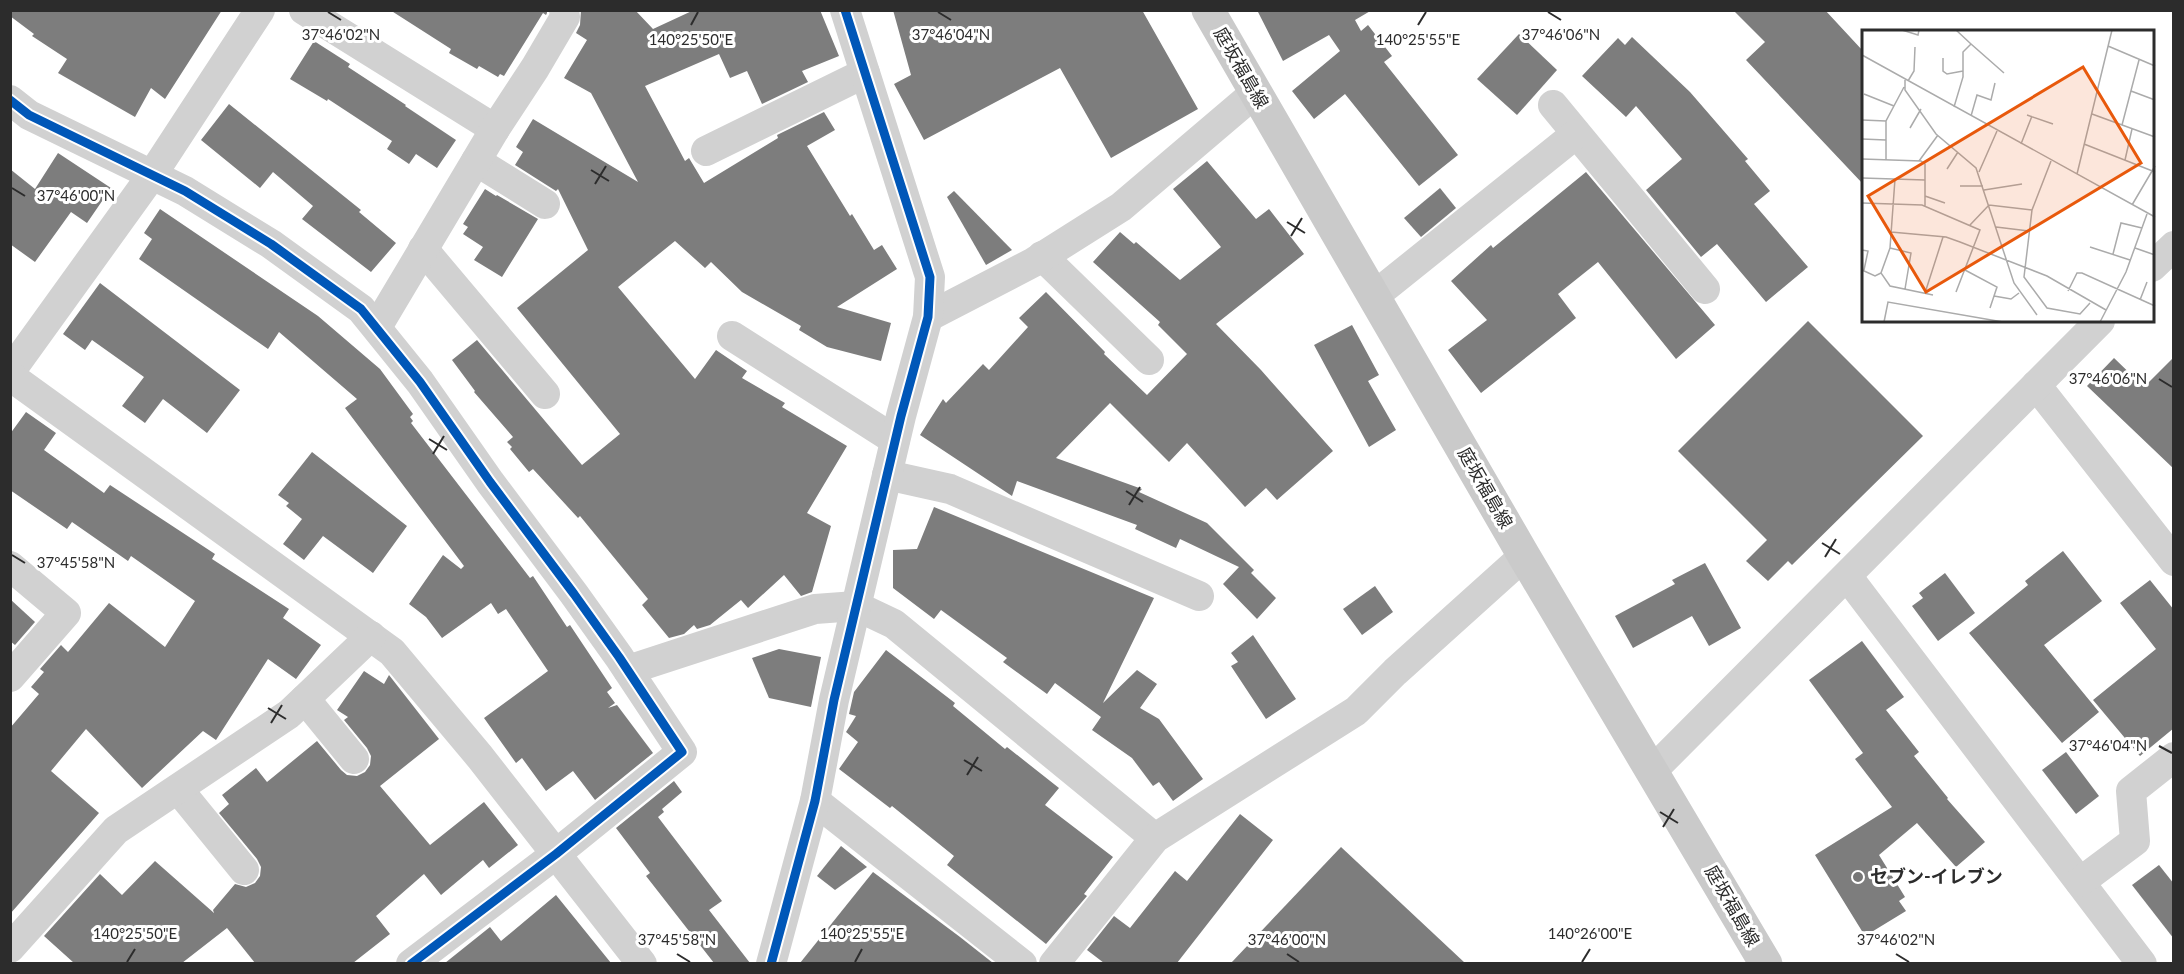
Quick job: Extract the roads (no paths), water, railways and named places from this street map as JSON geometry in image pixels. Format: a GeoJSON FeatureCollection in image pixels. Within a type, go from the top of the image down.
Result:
{"type":"FeatureCollection","features":[{"type":"Feature","properties":{"kind":"main road","name":"庭坂福島線"},"geometry":{"type":"LineString","coordinates":[[1208,10],[1524,556],[1766,963]]}},
{"type":"Feature","properties":{"kind":"street"},"geometry":{"type":"LineString","coordinates":[[260,10],[152,176],[10,374],[392,652],[480,757],[642,963]]}},
{"type":"Feature","properties":{"kind":"street"},"geometry":{"type":"LineString","coordinates":[[304,10],[495,129]]}},
{"type":"Feature","properties":{"kind":"street"},"geometry":{"type":"LineString","coordinates":[[376,327],[495,129],[535,68],[565,16],[564,10]]}},
{"type":"Feature","properties":{"kind":"street"},"geometry":{"type":"LineString","coordinates":[[771,963],[815,801],[834,700],[895,440],[928,317],[930,277],[845,10]]}},
{"type":"Feature","properties":{"kind":"street"},"geometry":{"type":"LineString","coordinates":[[706,151],[865,73]]}},
{"type":"Feature","properties":{"kind":"street"},"geometry":{"type":"LineString","coordinates":[[928,317],[1042,256],[1121,207],[1255,93]]}},
{"type":"Feature","properties":{"kind":"street"},"geometry":{"type":"LineString","coordinates":[[10,99],[29,115],[185,191],[271,244],[361,309],[420,382],[490,482],[574,594],[682,752],[556,854],[411,963]]}},
{"type":"Feature","properties":{"kind":"street"},"geometry":{"type":"LineString","coordinates":[[1553,105],[1705,289]]}},
{"type":"Feature","properties":{"kind":"street"},"geometry":{"type":"LineString","coordinates":[[1374,296],[1576,134]]}},
{"type":"Feature","properties":{"kind":"street"},"geometry":{"type":"LineString","coordinates":[[476,161],[545,204]]}},
{"type":"Feature","properties":{"kind":"street"},"geometry":{"type":"LineString","coordinates":[[2154,265],[2174,246]]}},
{"type":"Feature","properties":{"kind":"street"},"geometry":{"type":"LineString","coordinates":[[423,249],[545,394]]}},
{"type":"Feature","properties":{"kind":"street"},"geometry":{"type":"LineString","coordinates":[[1042,256],[1149,360]]}},
{"type":"Feature","properties":{"kind":"street"},"geometry":{"type":"LineString","coordinates":[[1653,771],[2099,322]]}},
{"type":"Feature","properties":{"kind":"street"},"geometry":{"type":"LineString","coordinates":[[732,336],[895,440]]}},
{"type":"Feature","properties":{"kind":"street"},"geometry":{"type":"LineString","coordinates":[[2037,385],[2174,561]]}},
{"type":"Feature","properties":{"kind":"street"},"geometry":{"type":"LineString","coordinates":[[887,475],[950,489],[1199,596]]}},
{"type":"Feature","properties":{"kind":"street"},"geometry":{"type":"LineString","coordinates":[[1054,963],[1155,838],[1356,711],[1395,672],[1524,556]]}},
{"type":"Feature","properties":{"kind":"street"},"geometry":{"type":"LineString","coordinates":[[10,566],[66,613],[10,677]]}},
{"type":"Feature","properties":{"kind":"street"},"geometry":{"type":"LineString","coordinates":[[1847,576],[2142,963]]}},
{"type":"Feature","properties":{"kind":"street"},"geometry":{"type":"LineString","coordinates":[[628,670],[815,609],[856,606],[894,624],[1155,838]]}},
{"type":"Feature","properties":{"kind":"street"},"geometry":{"type":"LineString","coordinates":[[10,948],[116,830],[290,714],[371,636]]}},
{"type":"Feature","properties":{"kind":"street"},"geometry":{"type":"LineString","coordinates":[[305,699],[354,759]]}},
{"type":"Feature","properties":{"kind":"street"},"geometry":{"type":"LineString","coordinates":[[2080,882],[2136,842],[2131,791],[2174,757]]}},
{"type":"Feature","properties":{"kind":"street"},"geometry":{"type":"LineString","coordinates":[[178,789],[244,870]]}},
{"type":"Feature","properties":{"kind":"street"},"geometry":{"type":"LineString","coordinates":[[815,801],[1022,963]]}},
{"type":"Feature","properties":{"kind":"place","name":"セブン-イレブン"},"geometry":{"type":"Point","coordinates":[1858,877]}}]}
